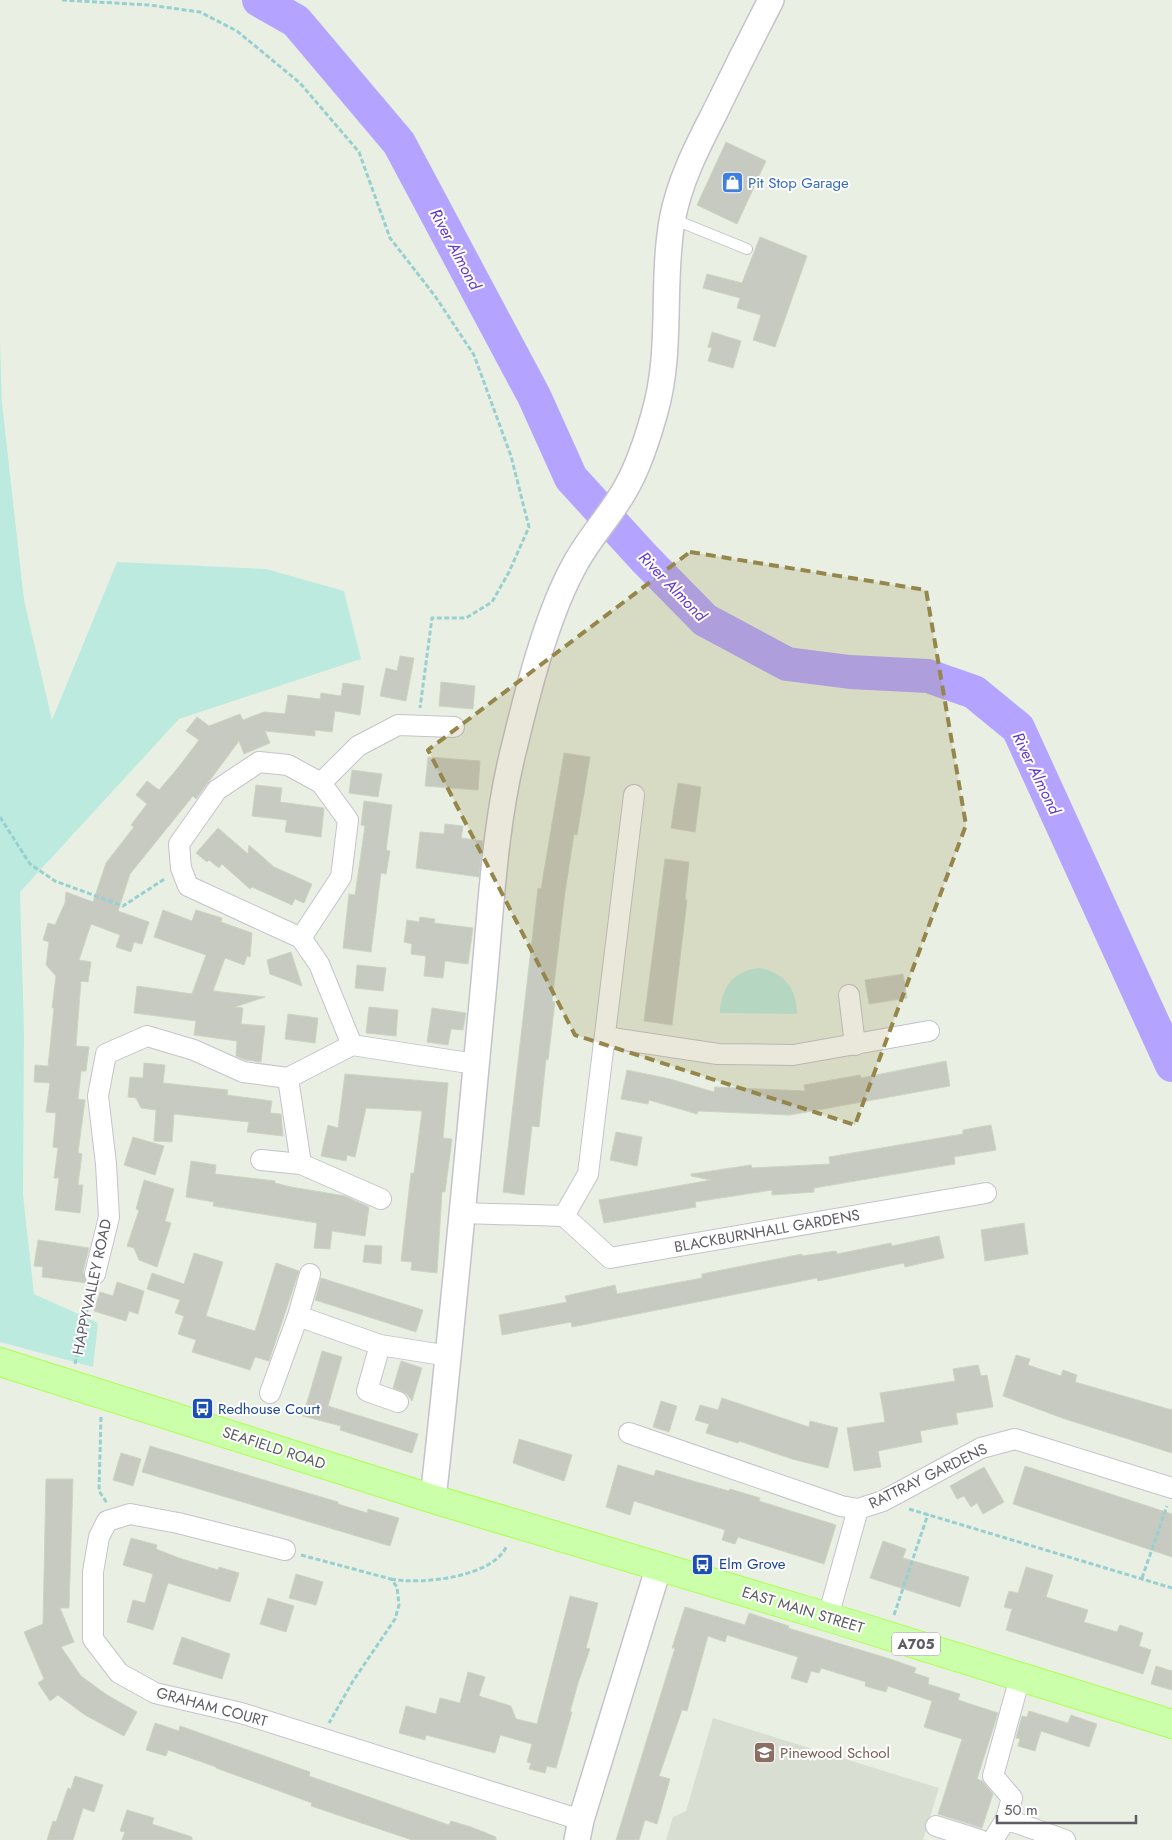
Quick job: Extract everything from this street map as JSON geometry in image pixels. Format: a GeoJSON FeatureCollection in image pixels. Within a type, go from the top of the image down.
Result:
{"type":"FeatureCollection","features":[{"type":"Feature","properties":{"kind":"main road","name":"SEAFIELD ROAD"},"geometry":{"type":"LineString","coordinates":[[0,1362],[433,1499]]}},
{"type":"Feature","properties":{"kind":"main road","name":"EAST MAIN STREET"},"geometry":{"type":"LineString","coordinates":[[433,1499],[828,1617],[1172,1724]]}},
{"type":"Feature","properties":{"kind":"street"},"geometry":{"type":"LineString","coordinates":[[433,1499],[449,1356],[475,1064],[504,799],[514,747],[554,614],[573,567],[615,506],[638,464],[657,406],[665,364],[666,278],[672,218],[680,188],[693,156],[770,0]]}},
{"type":"Feature","properties":{"kind":"street"},"geometry":{"type":"LineString","coordinates":[[321,783],[358,746],[398,725],[454,727]]}},
{"type":"Feature","properties":{"kind":"street"},"geometry":{"type":"LineString","coordinates":[[301,938],[341,877],[348,820],[321,783],[288,765],[259,762],[216,790],[180,844],[181,868],[188,886],[301,938],[319,964],[352,1045]]}},
{"type":"Feature","properties":{"kind":"street"},"geometry":{"type":"LineString","coordinates":[[461,1213],[564,1216],[588,1174],[634,795]]}},
{"type":"Feature","properties":{"kind":"street"},"geometry":{"type":"LineString","coordinates":[[849,995],[855,1045]]}},
{"type":"Feature","properties":{"kind":"street"},"geometry":{"type":"LineString","coordinates":[[604,1037],[718,1054],[793,1055],[928,1031]]}},
{"type":"Feature","properties":{"kind":"street","name":"HAPPYVALLEY ROAD"},"geometry":{"type":"LineString","coordinates":[[94,1274],[109,1217],[106,1164],[98,1096],[106,1054],[147,1036],[194,1050],[243,1072],[288,1078]]}},
{"type":"Feature","properties":{"kind":"street"},"geometry":{"type":"LineString","coordinates":[[301,1164],[288,1078],[352,1045],[475,1064]]}},
{"type":"Feature","properties":{"kind":"street"},"geometry":{"type":"LineString","coordinates":[[261,1160],[301,1164],[381,1199]]}},
{"type":"Feature","properties":{"kind":"street","name":"BLACKBURNHALL GARDENS"},"geometry":{"type":"LineString","coordinates":[[564,1216],[610,1258],[986,1193]]}},
{"type":"Feature","properties":{"kind":"street"},"geometry":{"type":"LineString","coordinates":[[270,1393],[298,1316],[310,1274]]}},
{"type":"Feature","properties":{"kind":"street"},"geometry":{"type":"LineString","coordinates":[[298,1316],[380,1344],[449,1356]]}},
{"type":"Feature","properties":{"kind":"street"},"geometry":{"type":"LineString","coordinates":[[380,1344],[367,1391],[398,1402]]}},
{"type":"Feature","properties":{"kind":"street","name":"RATTRAY GARDENS"},"geometry":{"type":"LineString","coordinates":[[629,1433],[841,1506],[858,1509],[883,1501],[981,1448],[1015,1439],[1170,1493]]}},
{"type":"Feature","properties":{"kind":"street"},"geometry":{"type":"LineString","coordinates":[[828,1617],[858,1509]]}},
{"type":"Feature","properties":{"kind":"street"},"geometry":{"type":"LineString","coordinates":[[118,1518],[130,1514],[178,1523],[285,1550]]}},
{"type":"Feature","properties":{"kind":"street","name":"GRAHAM COURT"},"geometry":{"type":"LineString","coordinates":[[118,1518],[108,1521],[99,1537],[93,1572],[93,1639],[119,1674],[155,1693],[241,1713],[324,1740],[579,1830]]}},
{"type":"Feature","properties":{"kind":"street"},"geometry":{"type":"LineString","coordinates":[[579,1830],[659,1566]]}},
{"type":"Feature","properties":{"kind":"street"},"geometry":{"type":"LineString","coordinates":[[993,1840],[1006,1819],[1012,1798],[993,1776],[1020,1677]]}},
{"type":"Feature","properties":{"kind":"street"},"geometry":{"type":"LineString","coordinates":[[1006,1819],[1065,1840]]}},
{"type":"Feature","properties":{"kind":"street"},"geometry":{"type":"LineString","coordinates":[[936,1826],[980,1840]]}},
{"type":"Feature","properties":{"kind":"lane"},"geometry":{"type":"LineString","coordinates":[[672,218],[747,249]]}},
{"type":"Feature","properties":{"kind":"path"},"geometry":{"type":"LineString","coordinates":[[62,0],[149,5],[200,12],[237,31],[300,83],[359,152],[390,238],[435,296],[474,356],[511,456],[529,527],[509,572],[492,602],[466,618],[432,618],[417,726]]}},
{"type":"Feature","properties":{"kind":"path"},"geometry":{"type":"LineString","coordinates":[[0,817],[30,864],[55,881],[122,906],[181,868]]}},
{"type":"Feature","properties":{"kind":"path","name":"HAPPYVALLEY ROAD"},"geometry":{"type":"LineString","coordinates":[[71,1384],[94,1274]]}},
{"type":"Feature","properties":{"kind":"path"},"geometry":{"type":"LineString","coordinates":[[105,1394],[101,1417],[99,1490],[118,1518]]}},
{"type":"Feature","properties":{"kind":"path"},"geometry":{"type":"LineString","coordinates":[[1142,1578],[1170,1493]]}},
{"type":"Feature","properties":{"kind":"path"},"geometry":{"type":"LineString","coordinates":[[883,1501],[1172,1588]]}},
{"type":"Feature","properties":{"kind":"path"},"geometry":{"type":"LineString","coordinates":[[887,1635],[928,1514]]}},
{"type":"Feature","properties":{"kind":"path"},"geometry":{"type":"LineString","coordinates":[[285,1550],[391,1579],[405,1582],[429,1581],[489,1566],[504,1554],[515,1524]]}},
{"type":"Feature","properties":{"kind":"path"},"geometry":{"type":"LineString","coordinates":[[324,1740],[330,1718],[395,1619],[399,1606],[397,1587],[391,1579]]}},
{"type":"Feature","properties":{"kind":"highlighted area"},"geometry":{"type":"Polygon","coordinates":[[[690,552],[926,590],[966,825],[855,1125],[575,1035],[428,750],[690,552]]]}},
{"type":"Feature","properties":{"kind":"shaded area"},"geometry":{"type":"Polygon","coordinates":[[[0,340],[2,403],[24,600],[52,720],[117,562],[266,569],[344,591],[361,659],[179,719],[20,892],[24,1032],[23,1195],[34,1294],[98,1323],[93,1367],[0,1342],[0,340]]]}},
{"type":"Feature","properties":{"kind":"shaded area"},"geometry":{"type":"Polygon","coordinates":[[[751,969],[769,970],[783,978],[788,984],[795,997],[797,1014],[720,1013],[726,988],[736,976],[751,969]]]}},
{"type":"Feature","properties":{"kind":"shaded area","name":"Pinewood School"},"geometry":{"type":"Polygon","coordinates":[[[713,1718],[939,1788],[923,1840],[666,1840],[673,1817],[686,1811],[713,1718]]]}},
{"type":"Feature","properties":{"kind":"building","name":"Pit Stop Garage"},"geometry":{"type":"Polygon","coordinates":[[[726,142],[766,161],[737,224],[697,205],[726,142]]]}},
{"type":"Feature","properties":{"kind":"building"},"geometry":{"type":"Polygon","coordinates":[[[760,237],[807,256],[775,347],[753,340],[761,315],[737,308],[740,298],[703,288],[707,274],[742,283],[760,237]]]}},
{"type":"Feature","properties":{"kind":"building"},"geometry":{"type":"Polygon","coordinates":[[[712,332],[741,341],[733,368],[708,361],[712,348],[708,347],[712,332]]]}},
{"type":"Feature","properties":{"kind":"building"},"geometry":{"type":"Polygon","coordinates":[[[400,656],[414,658],[406,701],[380,696],[386,668],[397,671],[400,656]]]}},
{"type":"Feature","properties":{"kind":"building"},"geometry":{"type":"Polygon","coordinates":[[[441,682],[475,686],[473,709],[439,706],[441,682]]]}},
{"type":"Feature","properties":{"kind":"building"},"geometry":{"type":"Polygon","coordinates":[[[343,683],[364,686],[360,715],[335,711],[332,732],[315,730],[315,736],[265,731],[270,743],[244,754],[239,741],[196,799],[193,796],[130,874],[118,911],[149,922],[142,944],[134,942],[131,952],[116,947],[120,935],[91,924],[79,960],[91,962],[88,982],[81,981],[76,1046],[89,1047],[86,1071],[81,1071],[78,1099],[85,1100],[78,1153],[82,1154],[78,1185],[83,1185],[80,1213],[55,1210],[59,1178],[54,1178],[58,1148],[53,1147],[56,1113],[46,1112],[50,1083],[34,1082],[35,1065],[48,1066],[54,1008],[52,1008],[56,976],[46,965],[49,942],[43,940],[48,923],[55,925],[65,903],[66,892],[93,902],[106,863],[134,827],[131,825],[147,804],[136,795],[147,781],[159,790],[177,769],[199,740],[186,731],[197,717],[209,726],[240,714],[243,720],[264,712],[285,714],[288,695],[320,699],[321,693],[341,696],[343,683]]]}},
{"type":"Feature","properties":{"kind":"building"},"geometry":{"type":"Polygon","coordinates":[[[564,753],[590,757],[577,835],[574,834],[565,892],[552,1001],[555,1002],[548,1060],[546,1059],[539,1127],[532,1126],[524,1195],[503,1192],[538,888],[541,889],[564,753]]]}},
{"type":"Feature","properties":{"kind":"building"},"geometry":{"type":"Polygon","coordinates":[[[428,757],[480,761],[478,790],[425,786],[428,757]]]}},
{"type":"Feature","properties":{"kind":"building"},"geometry":{"type":"Polygon","coordinates":[[[352,770],[382,774],[378,797],[349,793],[352,770]]]}},
{"type":"Feature","properties":{"kind":"building"},"geometry":{"type":"Polygon","coordinates":[[[678,783],[701,787],[695,832],[671,828],[678,783]]]}},
{"type":"Feature","properties":{"kind":"building"},"geometry":{"type":"Polygon","coordinates":[[[256,785],[282,788],[280,802],[324,808],[321,837],[285,832],[287,820],[252,816],[256,785]]]}},
{"type":"Feature","properties":{"kind":"building"},"geometry":{"type":"Polygon","coordinates":[[[364,801],[392,805],[386,850],[390,851],[386,874],[381,873],[371,952],[343,948],[349,894],[355,895],[365,826],[361,825],[364,801]]]}},
{"type":"Feature","properties":{"kind":"building"},"geometry":{"type":"Polygon","coordinates":[[[445,824],[463,826],[461,838],[483,841],[479,877],[416,868],[420,832],[444,834],[445,824]]]}},
{"type":"Feature","properties":{"kind":"building"},"geometry":{"type":"Polygon","coordinates":[[[218,828],[248,854],[249,845],[274,867],[312,884],[304,903],[295,899],[292,905],[252,887],[250,889],[222,864],[219,868],[209,860],[207,862],[196,853],[218,828]]]}},
{"type":"Feature","properties":{"kind":"building"},"geometry":{"type":"Polygon","coordinates":[[[665,859],[689,862],[685,900],[687,900],[672,1025],[644,1021],[665,859]]]}},
{"type":"Feature","properties":{"kind":"building"},"geometry":{"type":"Polygon","coordinates":[[[163,910],[192,921],[196,910],[222,918],[221,922],[252,933],[250,957],[247,956],[244,965],[225,958],[213,991],[265,997],[235,1007],[243,1008],[241,1024],[265,1026],[261,1062],[246,1060],[236,1056],[237,1041],[194,1035],[196,1021],[134,1013],[137,986],[192,994],[206,955],[154,937],[163,910]]]}},
{"type":"Feature","properties":{"kind":"building"},"geometry":{"type":"Polygon","coordinates":[[[420,917],[435,919],[434,923],[473,928],[468,964],[445,961],[443,978],[424,976],[426,956],[411,954],[412,944],[404,942],[407,920],[419,922],[420,917]]]}},
{"type":"Feature","properties":{"kind":"building"},"geometry":{"type":"Polygon","coordinates":[[[291,952],[302,986],[270,974],[267,960],[291,952]]]}},
{"type":"Feature","properties":{"kind":"building"},"geometry":{"type":"Polygon","coordinates":[[[357,965],[386,968],[383,991],[355,988],[357,965]]]}},
{"type":"Feature","properties":{"kind":"building"},"geometry":{"type":"Polygon","coordinates":[[[903,974],[907,998],[869,1004],[865,980],[903,974]]]}},
{"type":"Feature","properties":{"kind":"building"},"geometry":{"type":"Polygon","coordinates":[[[369,1007],[398,1010],[396,1036],[366,1033],[369,1007]]]}},
{"type":"Feature","properties":{"kind":"building"},"geometry":{"type":"Polygon","coordinates":[[[432,1008],[466,1013],[463,1030],[451,1029],[448,1045],[427,1042],[432,1008]]]}},
{"type":"Feature","properties":{"kind":"building"},"geometry":{"type":"Polygon","coordinates":[[[288,1014],[318,1018],[315,1043],[285,1039],[288,1014]]]}},
{"type":"Feature","properties":{"kind":"building"},"geometry":{"type":"Polygon","coordinates":[[[946,1061],[950,1086],[790,1115],[698,1111],[697,1114],[649,1100],[648,1104],[621,1099],[627,1070],[670,1079],[714,1092],[715,1087],[805,1091],[804,1085],[860,1075],[861,1078],[946,1061]]]}},
{"type":"Feature","properties":{"kind":"building"},"geometry":{"type":"Polygon","coordinates":[[[144,1063],[165,1065],[163,1083],[228,1090],[227,1095],[272,1101],[270,1113],[281,1114],[283,1136],[247,1132],[249,1122],[174,1114],[172,1142],[154,1141],[156,1110],[141,1108],[136,1098],[128,1097],[130,1077],[143,1078],[144,1063]]]}},
{"type":"Feature","properties":{"kind":"building"},"geometry":{"type":"Polygon","coordinates":[[[345,1074],[448,1083],[443,1138],[452,1139],[445,1192],[442,1192],[437,1273],[411,1270],[412,1262],[401,1261],[411,1173],[414,1173],[422,1111],[366,1108],[355,1157],[347,1155],[346,1161],[321,1156],[328,1125],[338,1128],[345,1074]]]}},
{"type":"Feature","properties":{"kind":"building"},"geometry":{"type":"Polygon","coordinates":[[[991,1125],[996,1150],[954,1157],[955,1164],[814,1188],[814,1192],[772,1195],[772,1190],[695,1202],[696,1207],[604,1223],[599,1200],[711,1180],[691,1176],[691,1174],[751,1165],[752,1168],[830,1164],[829,1157],[963,1134],[963,1130],[991,1125]]]}},
{"type":"Feature","properties":{"kind":"building"},"geometry":{"type":"Polygon","coordinates":[[[616,1132],[642,1137],[637,1166],[610,1160],[616,1132]]]}},
{"type":"Feature","properties":{"kind":"building"},"geometry":{"type":"Polygon","coordinates":[[[133,1137],[164,1146],[155,1175],[124,1165],[133,1137]]]}},
{"type":"Feature","properties":{"kind":"building"},"geometry":{"type":"Polygon","coordinates":[[[191,1161],[216,1165],[215,1174],[275,1181],[275,1183],[291,1187],[345,1196],[369,1207],[365,1236],[332,1231],[330,1249],[314,1248],[317,1223],[213,1206],[214,1202],[186,1197],[191,1161]]]}},
{"type":"Feature","properties":{"kind":"building"},"geometry":{"type":"Polygon","coordinates":[[[144,1180],[174,1189],[165,1221],[171,1223],[157,1267],[139,1260],[134,1248],[127,1246],[139,1210],[136,1209],[144,1180]]]}},
{"type":"Feature","properties":{"kind":"building"},"geometry":{"type":"Polygon","coordinates":[[[1024,1223],[1028,1254],[985,1261],[981,1230],[1024,1223]]]}},
{"type":"Feature","properties":{"kind":"building"},"geometry":{"type":"Polygon","coordinates":[[[939,1236],[944,1258],[905,1267],[904,1263],[818,1281],[817,1278],[572,1327],[571,1322],[502,1335],[499,1315],[567,1302],[565,1296],[615,1285],[617,1294],[702,1278],[702,1274],[802,1254],[802,1256],[836,1251],[837,1254],[891,1243],[892,1246],[939,1236]]]}},
{"type":"Feature","properties":{"kind":"building"},"geometry":{"type":"Polygon","coordinates":[[[38,1240],[89,1248],[83,1272],[87,1283],[42,1277],[43,1267],[34,1266],[38,1240]]]}},
{"type":"Feature","properties":{"kind":"building"},"geometry":{"type":"Polygon","coordinates":[[[365,1245],[382,1246],[381,1264],[363,1262],[365,1245]]]}},
{"type":"Feature","properties":{"kind":"building"},"geometry":{"type":"Polygon","coordinates":[[[194,1253],[223,1262],[206,1316],[255,1331],[276,1263],[299,1271],[269,1361],[255,1357],[250,1370],[192,1352],[196,1340],[178,1334],[184,1316],[175,1313],[180,1300],[147,1289],[152,1273],[184,1284],[194,1253]]]}},
{"type":"Feature","properties":{"kind":"building"},"geometry":{"type":"Polygon","coordinates":[[[321,1278],[423,1310],[416,1332],[315,1300],[321,1278]]]}},
{"type":"Feature","properties":{"kind":"building"},"geometry":{"type":"Polygon","coordinates":[[[117,1282],[144,1291],[138,1314],[129,1311],[126,1321],[94,1311],[100,1292],[113,1296],[117,1282]]]}},
{"type":"Feature","properties":{"kind":"building"},"geometry":{"type":"Polygon","coordinates":[[[322,1351],[342,1357],[328,1406],[418,1434],[412,1453],[340,1430],[341,1426],[303,1416],[322,1351]]]}},
{"type":"Feature","properties":{"kind":"building"},"geometry":{"type":"Polygon","coordinates":[[[1016,1355],[1030,1359],[1028,1365],[1061,1376],[1063,1370],[1077,1375],[1075,1382],[1172,1410],[1172,1453],[1062,1418],[1003,1396],[1016,1355]]]}},
{"type":"Feature","properties":{"kind":"building"},"geometry":{"type":"Polygon","coordinates":[[[401,1361],[422,1368],[412,1401],[407,1394],[393,1388],[401,1361]]]}},
{"type":"Feature","properties":{"kind":"building"},"geometry":{"type":"Polygon","coordinates":[[[978,1365],[981,1376],[987,1375],[993,1407],[956,1413],[958,1424],[920,1431],[922,1442],[878,1451],[881,1467],[854,1471],[847,1428],[885,1422],[880,1393],[955,1381],[953,1369],[978,1365]]]}},
{"type":"Feature","properties":{"kind":"building"},"geometry":{"type":"Polygon","coordinates":[[[722,1398],[809,1427],[810,1421],[838,1428],[828,1468],[706,1433],[709,1424],[695,1420],[700,1405],[718,1410],[722,1398]]]}},
{"type":"Feature","properties":{"kind":"building"},"geometry":{"type":"Polygon","coordinates":[[[661,1401],[677,1406],[669,1432],[653,1427],[661,1401]]]}},
{"type":"Feature","properties":{"kind":"building"},"geometry":{"type":"Polygon","coordinates":[[[519,1439],[572,1455],[564,1481],[513,1463],[519,1439]]]}},
{"type":"Feature","properties":{"kind":"building"},"geometry":{"type":"Polygon","coordinates":[[[150,1446],[338,1502],[338,1504],[367,1513],[368,1509],[399,1518],[390,1546],[142,1472],[150,1446]]]}},
{"type":"Feature","properties":{"kind":"building"},"geometry":{"type":"Polygon","coordinates":[[[121,1453],[141,1459],[133,1486],[113,1480],[121,1453]]]}},
{"type":"Feature","properties":{"kind":"building"},"geometry":{"type":"Polygon","coordinates":[[[618,1465],[654,1476],[656,1470],[729,1491],[730,1489],[760,1498],[759,1501],[836,1525],[824,1564],[738,1537],[735,1544],[722,1540],[725,1530],[634,1501],[630,1515],[606,1507],[618,1465]]]}},
{"type":"Feature","properties":{"kind":"building"},"geometry":{"type":"Polygon","coordinates":[[[1025,1466],[1172,1514],[1172,1557],[1013,1504],[1025,1466]]]}},
{"type":"Feature","properties":{"kind":"building"},"geometry":{"type":"Polygon","coordinates":[[[984,1467],[1004,1502],[983,1514],[977,1503],[971,1507],[964,1496],[957,1499],[950,1486],[984,1467]]]}},
{"type":"Feature","properties":{"kind":"building"},"geometry":{"type":"Polygon","coordinates":[[[46,1479],[73,1479],[69,1608],[60,1608],[74,1642],[61,1647],[81,1676],[107,1695],[137,1712],[124,1736],[85,1715],[58,1695],[50,1701],[38,1683],[44,1679],[24,1632],[43,1624],[46,1479]]]}},
{"type":"Feature","properties":{"kind":"building"},"geometry":{"type":"Polygon","coordinates":[[[131,1538],[157,1545],[156,1549],[179,1558],[218,1570],[219,1567],[239,1573],[230,1602],[168,1583],[153,1630],[127,1622],[133,1600],[145,1603],[153,1574],[123,1565],[131,1538]]]}},
{"type":"Feature","properties":{"kind":"building"},"geometry":{"type":"Polygon","coordinates":[[[883,1541],[906,1549],[903,1558],[969,1577],[960,1607],[870,1578],[883,1541]]]}},
{"type":"Feature","properties":{"kind":"building"},"geometry":{"type":"Polygon","coordinates":[[[1026,1567],[1053,1575],[1046,1597],[1088,1610],[1084,1622],[1117,1632],[1120,1625],[1143,1633],[1139,1646],[1151,1650],[1143,1674],[1006,1630],[1012,1609],[1004,1607],[1009,1591],[1018,1593],[1026,1567]]]}},
{"type":"Feature","properties":{"kind":"building"},"geometry":{"type":"Polygon","coordinates":[[[296,1574],[323,1582],[316,1605],[289,1598],[296,1574]]]}},
{"type":"Feature","properties":{"kind":"building"},"geometry":{"type":"Polygon","coordinates":[[[570,1596],[598,1603],[586,1648],[590,1649],[578,1683],[556,1768],[547,1766],[545,1773],[529,1769],[531,1763],[527,1762],[532,1744],[500,1735],[495,1753],[426,1735],[425,1740],[399,1733],[406,1706],[436,1714],[440,1698],[460,1703],[468,1672],[485,1677],[479,1696],[511,1706],[516,1719],[537,1724],[570,1596]]]}},
{"type":"Feature","properties":{"kind":"building"},"geometry":{"type":"Polygon","coordinates":[[[268,1598],[294,1606],[286,1632],[260,1624],[268,1598]]]}},
{"type":"Feature","properties":{"kind":"building"},"geometry":{"type":"Polygon","coordinates":[[[685,1607],[745,1625],[749,1613],[789,1626],[788,1628],[890,1659],[916,1668],[914,1673],[929,1678],[928,1684],[960,1694],[958,1700],[998,1713],[977,1779],[982,1781],[993,1794],[982,1828],[938,1814],[962,1739],[924,1727],[932,1701],[888,1686],[886,1692],[865,1686],[866,1682],[821,1668],[819,1673],[811,1671],[807,1683],[791,1678],[798,1657],[727,1635],[725,1642],[708,1636],[687,1711],[682,1710],[659,1776],[670,1779],[657,1824],[645,1820],[639,1840],[616,1840],[675,1648],[672,1648],[685,1607]]]}},
{"type":"Feature","properties":{"kind":"building"},"geometry":{"type":"Polygon","coordinates":[[[182,1637],[230,1654],[222,1679],[173,1664],[182,1637]]]}},
{"type":"Feature","properties":{"kind":"building"},"geometry":{"type":"Polygon","coordinates":[[[1156,1666],[1172,1671],[1172,1690],[1151,1684],[1156,1666]]]}},
{"type":"Feature","properties":{"kind":"building"},"geometry":{"type":"Polygon","coordinates":[[[1029,1711],[1068,1723],[1071,1715],[1097,1724],[1089,1747],[1041,1731],[1035,1751],[1018,1746],[1020,1739],[1016,1738],[1022,1716],[1027,1717],[1029,1711]]]}},
{"type":"Feature","properties":{"kind":"building"},"geometry":{"type":"Polygon","coordinates":[[[155,1723],[179,1731],[180,1726],[310,1772],[309,1776],[449,1825],[451,1821],[471,1827],[496,1837],[496,1840],[412,1840],[311,1806],[312,1803],[168,1750],[166,1756],[146,1750],[155,1723]]]}},
{"type":"Feature","properties":{"kind":"building"},"geometry":{"type":"Polygon","coordinates":[[[75,1776],[103,1785],[94,1812],[83,1808],[73,1840],[47,1840],[53,1821],[56,1822],[68,1788],[71,1789],[75,1776]]]}},
{"type":"Feature","properties":{"kind":"building"},"geometry":{"type":"Polygon","coordinates":[[[127,1810],[154,1818],[152,1824],[192,1837],[192,1840],[122,1840],[125,1832],[120,1831],[127,1810]]]}},
{"type":"Feature","properties":{"kind":"waterway","name":"River Almond"},"geometry":{"type":"LineString","coordinates":[[259,0],[296,21],[399,143],[534,396],[571,478],[645,559],[705,620],[787,664],[850,672],[928,676],[974,692],[1018,728],[1172,1065]]}},
{"type":"Feature","properties":{"kind":"place","name":"Pit Stop Garage"},"geometry":{"type":"Point","coordinates":[732,183]}},
{"type":"Feature","properties":{"kind":"place","name":"Redhouse Court"},"geometry":{"type":"Point","coordinates":[202,1409]}},
{"type":"Feature","properties":{"kind":"place","name":"Elm Grove"},"geometry":{"type":"Point","coordinates":[703,1564]}},
{"type":"Feature","properties":{"kind":"place","name":"Pinewood School"},"geometry":{"type":"Point","coordinates":[764,1753]}}]}
